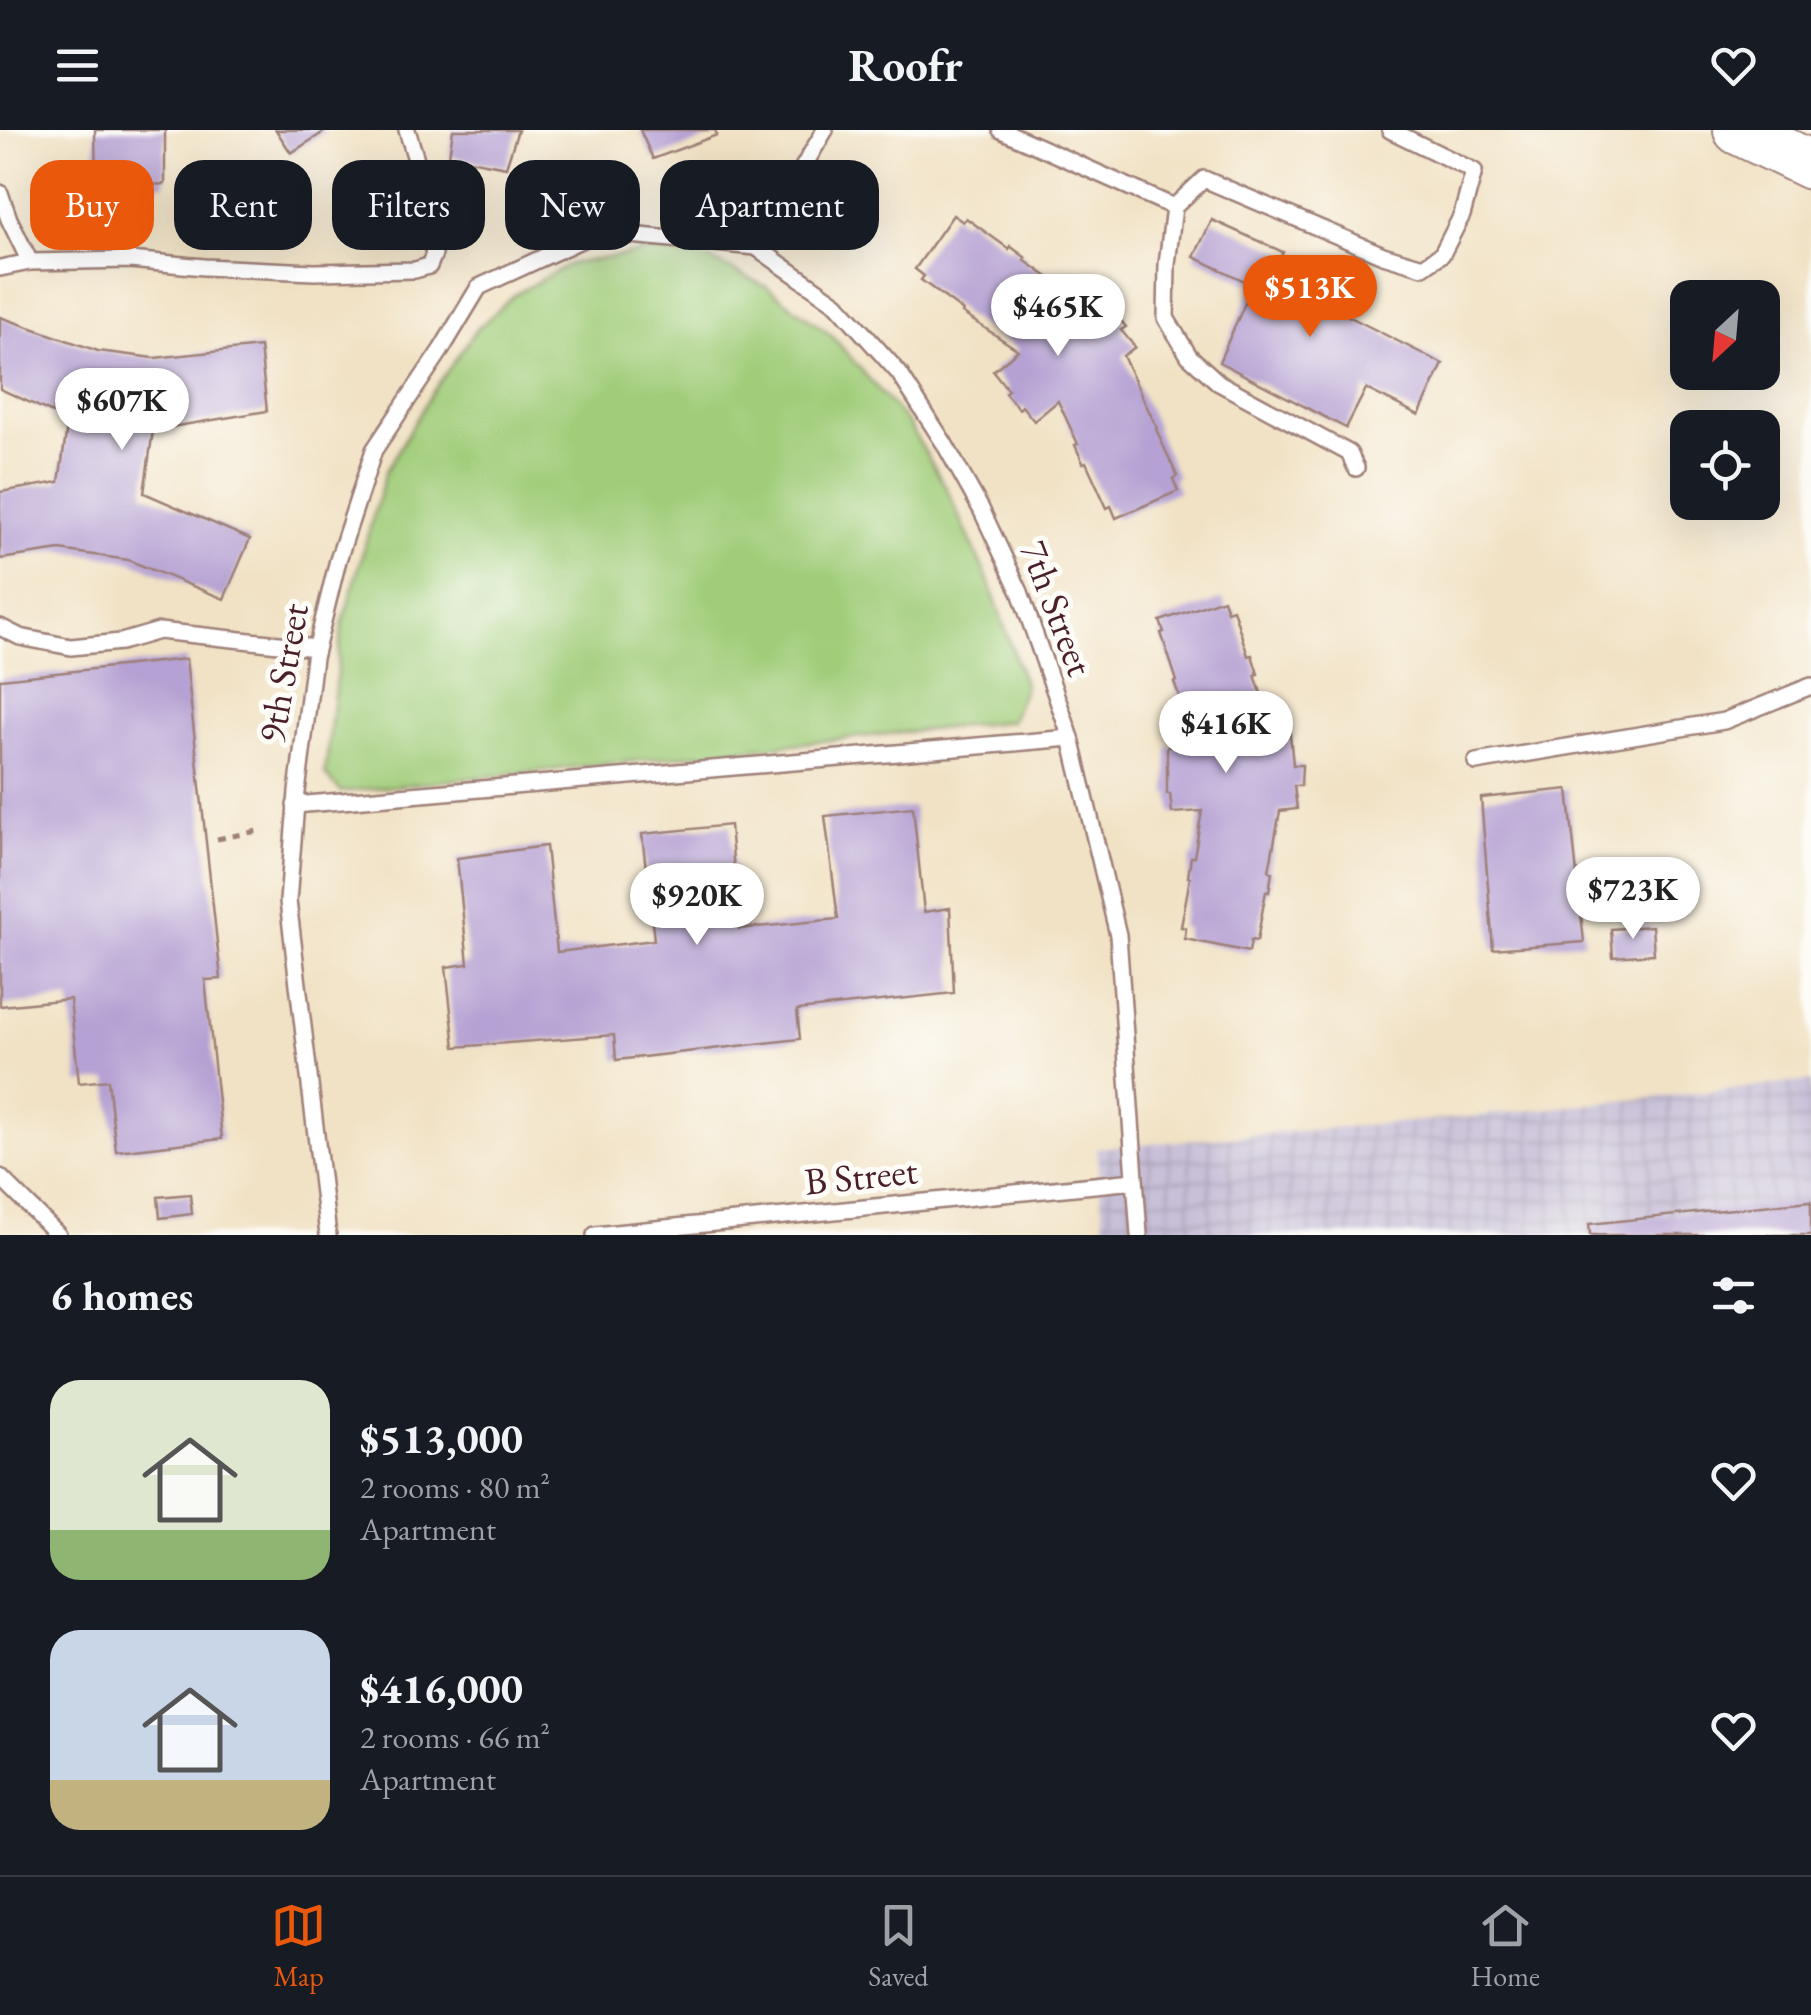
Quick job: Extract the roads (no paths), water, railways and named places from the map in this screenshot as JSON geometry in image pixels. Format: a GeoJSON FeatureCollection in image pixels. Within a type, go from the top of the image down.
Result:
{"type":"FeatureCollection","features":[{"type":"Feature","properties":{"kind":"main road"},"geometry":{"type":"LineString","coordinates":[[1738,130],[1811,165]]}},
{"type":"Feature","properties":{"kind":"lane"},"geometry":{"type":"LineString","coordinates":[[0,268],[30,262],[130,260],[314,272],[415,270],[429,266],[434,254],[422,206],[422,179],[407,130]]}},
{"type":"Feature","properties":{"kind":"lane"},"geometry":{"type":"LineString","coordinates":[[807,160],[825,130]]}},
{"type":"Feature","properties":{"kind":"lane"},"geometry":{"type":"LineString","coordinates":[[1001,130],[1032,137],[1174,207]]}},
{"type":"Feature","properties":{"kind":"lane"},"geometry":{"type":"LineString","coordinates":[[1356,468],[1349,453],[1219,383],[1190,356],[1166,318],[1167,264],[1174,207],[1204,178],[1383,256],[1423,267],[1442,254],[1462,215],[1474,170],[1390,130]]}},
{"type":"Feature","properties":{"kind":"lane"},"geometry":{"type":"LineString","coordinates":[[0,193],[30,262]]}},
{"type":"Feature","properties":{"kind":"lane","name":"9th Street"},"geometry":{"type":"LineString","coordinates":[[328,1235],[288,901],[295,805],[316,648],[338,560],[374,450],[479,288],[560,250]]}},
{"type":"Feature","properties":{"kind":"lane","name":"7th Street"},"geometry":{"type":"LineString","coordinates":[[760,250],[837,304],[899,374],[944,442],[1020,592],[1070,738],[1118,935],[1139,1235]]}},
{"type":"Feature","properties":{"kind":"lane"},"geometry":{"type":"LineString","coordinates":[[0,627],[20,638],[71,647],[121,642],[159,631],[316,648]]}},
{"type":"Feature","properties":{"kind":"lane"},"geometry":{"type":"LineString","coordinates":[[1476,762],[1724,721],[1811,686]]}},
{"type":"Feature","properties":{"kind":"lane"},"geometry":{"type":"LineString","coordinates":[[295,805],[1070,738]]}},
{"type":"Feature","properties":{"kind":"lane"},"geometry":{"type":"LineString","coordinates":[[0,1177],[58,1235]]}},
{"type":"Feature","properties":{"kind":"lane","name":"B Street"},"geometry":{"type":"LineString","coordinates":[[595,1235],[681,1231],[1134,1180]]}}]}
